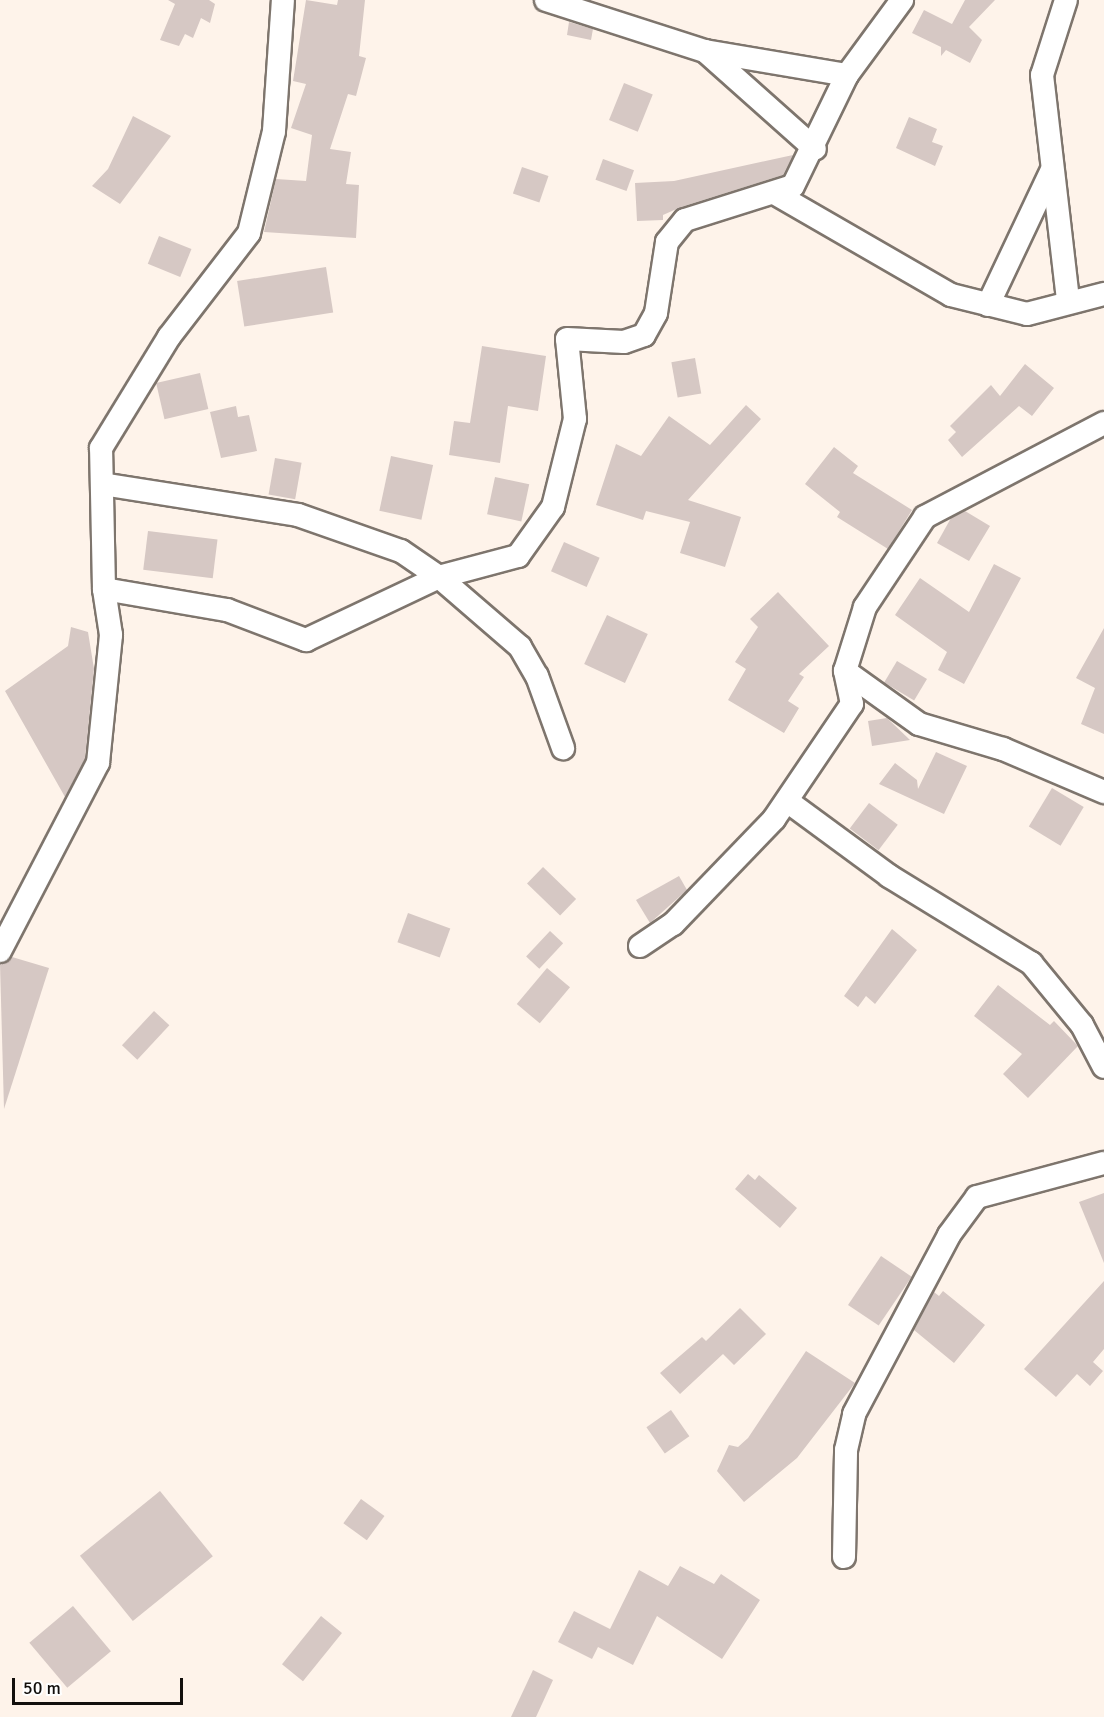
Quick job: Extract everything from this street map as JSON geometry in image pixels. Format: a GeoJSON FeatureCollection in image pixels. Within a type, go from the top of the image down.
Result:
{"type":"FeatureCollection","features":[{"type":"Feature","properties":{"kind":"street"},"geometry":{"type":"LineString","coordinates":[[0,951],[98,763],[111,635],[104,589],[101,448],[110,425],[249,233],[274,131],[283,0]]}},
{"type":"Feature","properties":{"kind":"street"},"geometry":{"type":"LineString","coordinates":[[546,0],[705,51],[847,75]]}},
{"type":"Feature","properties":{"kind":"street"},"geometry":{"type":"LineString","coordinates":[[104,589],[227,610],[306,640],[439,577],[518,556],[553,507],[575,419],[567,339],[624,342],[644,334],[656,313],[667,242],[685,220],[776,194],[793,186],[815,149],[847,75],[902,0]]}},
{"type":"Feature","properties":{"kind":"street"},"geometry":{"type":"LineString","coordinates":[[1066,0],[1042,75],[1051,172],[1068,301]]}},
{"type":"Feature","properties":{"kind":"street"},"geometry":{"type":"LineString","coordinates":[[705,51],[815,149]]}},
{"type":"Feature","properties":{"kind":"street"},"geometry":{"type":"LineString","coordinates":[[988,305],[1051,172]]}},
{"type":"Feature","properties":{"kind":"street"},"geometry":{"type":"LineString","coordinates":[[776,194],[951,296],[1027,314],[1068,301],[1104,294]]}},
{"type":"Feature","properties":{"kind":"street"},"geometry":{"type":"LineString","coordinates":[[640,946],[673,924],[787,801],[852,704],[845,671],[865,607],[925,517],[1104,423]]}},
{"type":"Feature","properties":{"kind":"street"},"geometry":{"type":"LineString","coordinates":[[102,484],[298,515],[401,551],[439,577],[520,647],[537,676],[562,748]]}},
{"type":"Feature","properties":{"kind":"street"},"geometry":{"type":"LineString","coordinates":[[845,671],[919,724],[1003,749],[1104,792]]}},
{"type":"Feature","properties":{"kind":"street"},"geometry":{"type":"LineString","coordinates":[[787,801],[889,876],[1031,963],[1082,1025],[1104,1067]]}},
{"type":"Feature","properties":{"kind":"street"},"geometry":{"type":"LineString","coordinates":[[844,1557],[844,1468],[854,1414],[949,1235],[977,1197],[1104,1163]]}},
{"type":"Feature","properties":{"kind":"building"},"geometry":{"type":"Polygon","coordinates":[[[168,0],[209,0],[215,4],[210,23],[201,18],[193,38],[185,34],[179,46],[160,40],[175,4],[168,0]]]}},
{"type":"Feature","properties":{"kind":"building"},"geometry":{"type":"Polygon","coordinates":[[[306,0],[337,5],[338,0],[365,0],[359,56],[366,58],[356,96],[348,94],[330,149],[351,152],[346,184],[359,185],[356,238],[264,232],[276,179],[306,181],[312,135],[291,128],[306,84],[293,81],[306,0]]]}},
{"type":"Feature","properties":{"kind":"building"},"geometry":{"type":"Polygon","coordinates":[[[965,0],[995,0],[969,27],[982,40],[970,63],[946,50],[941,56],[941,47],[912,33],[924,10],[952,24],[965,0]]]}},
{"type":"Feature","properties":{"kind":"building"},"geometry":{"type":"Polygon","coordinates":[[[569,22],[593,29],[591,40],[567,35],[569,22]]]}},
{"type":"Feature","properties":{"kind":"building"},"geometry":{"type":"Polygon","coordinates":[[[624,83],[653,95],[638,132],[609,120],[624,83]]]}},
{"type":"Feature","properties":{"kind":"building"},"geometry":{"type":"Polygon","coordinates":[[[133,116],[171,136],[120,204],[92,186],[108,169],[133,116]]]}},
{"type":"Feature","properties":{"kind":"building"},"geometry":{"type":"Polygon","coordinates":[[[909,117],[937,129],[932,142],[943,146],[935,166],[896,148],[909,117]]]}},
{"type":"Feature","properties":{"kind":"building"},"geometry":{"type":"Polygon","coordinates":[[[793,155],[783,175],[681,207],[663,215],[663,220],[637,221],[635,183],[674,181],[793,155]]]}},
{"type":"Feature","properties":{"kind":"building"},"geometry":{"type":"Polygon","coordinates":[[[603,159],[634,170],[626,191],[595,180],[603,159]]]}},
{"type":"Feature","properties":{"kind":"building"},"geometry":{"type":"Polygon","coordinates":[[[522,167],[548,176],[539,203],[513,193],[522,167]]]}},
{"type":"Feature","properties":{"kind":"building"},"geometry":{"type":"Polygon","coordinates":[[[159,236],[191,249],[180,277],[148,264],[159,236]]]}},
{"type":"Feature","properties":{"kind":"building"},"geometry":{"type":"Polygon","coordinates":[[[326,267],[333,312],[244,327],[237,281],[326,267]]]}},
{"type":"Feature","properties":{"kind":"building"},"geometry":{"type":"Polygon","coordinates":[[[482,346],[546,356],[538,411],[508,406],[500,463],[449,455],[454,421],[470,423],[482,346]]]}},
{"type":"Feature","properties":{"kind":"building"},"geometry":{"type":"Polygon","coordinates":[[[695,358],[701,393],[678,398],[671,362],[695,358]]]}},
{"type":"Feature","properties":{"kind":"building"},"geometry":{"type":"Polygon","coordinates":[[[1025,364],[1054,388],[1032,416],[1019,406],[962,457],[948,440],[956,432],[950,426],[991,385],[1000,396],[1025,364]]]}},
{"type":"Feature","properties":{"kind":"building"},"geometry":{"type":"Polygon","coordinates":[[[200,373],[208,409],[164,419],[156,383],[200,373]]]}},
{"type":"Feature","properties":{"kind":"building"},"geometry":{"type":"Polygon","coordinates":[[[746,405],[761,419],[688,500],[741,517],[725,567],[680,553],[690,522],[646,511],[643,520],[596,505],[616,444],[641,456],[669,416],[710,445],[746,405]]]}},
{"type":"Feature","properties":{"kind":"building"},"geometry":{"type":"Polygon","coordinates":[[[236,406],[238,417],[249,415],[257,451],[221,458],[210,412],[236,406]]]}},
{"type":"Feature","properties":{"kind":"building"},"geometry":{"type":"Polygon","coordinates":[[[834,447],[858,466],[853,473],[912,510],[888,549],[837,517],[840,512],[805,484],[834,447]]]}},
{"type":"Feature","properties":{"kind":"building"},"geometry":{"type":"Polygon","coordinates":[[[391,456],[433,465],[421,520],[379,511],[391,456]]]}},
{"type":"Feature","properties":{"kind":"building"},"geometry":{"type":"Polygon","coordinates":[[[275,458],[302,463],[295,499],[269,494],[275,458]]]}},
{"type":"Feature","properties":{"kind":"building"},"geometry":{"type":"Polygon","coordinates":[[[495,477],[529,484],[521,521],[487,514],[495,477]]]}},
{"type":"Feature","properties":{"kind":"building"},"geometry":{"type":"Polygon","coordinates":[[[965,511],[990,526],[969,561],[937,543],[951,518],[965,511]]]}},
{"type":"Feature","properties":{"kind":"building"},"geometry":{"type":"Polygon","coordinates":[[[148,531],[217,540],[213,578],[143,570],[148,531]]]}},
{"type":"Feature","properties":{"kind":"building"},"geometry":{"type":"Polygon","coordinates":[[[564,542],[600,558],[587,587],[551,571],[564,542]]]}},
{"type":"Feature","properties":{"kind":"building"},"geometry":{"type":"Polygon","coordinates":[[[994,564],[1021,578],[964,684],[938,670],[947,652],[895,615],[920,578],[969,612],[994,564]]]}},
{"type":"Feature","properties":{"kind":"building"},"geometry":{"type":"Polygon","coordinates":[[[778,592],[829,646],[799,674],[804,677],[788,701],[799,708],[784,733],[728,700],[746,669],[735,662],[758,627],[750,619],[778,592]]]}},
{"type":"Feature","properties":{"kind":"building"},"geometry":{"type":"Polygon","coordinates":[[[607,615],[648,634],[625,683],[584,664],[607,615]]]}},
{"type":"Feature","properties":{"kind":"building"},"geometry":{"type":"Polygon","coordinates":[[[71,627],[88,632],[94,669],[85,759],[65,797],[5,691],[68,646],[71,627]]]}},
{"type":"Feature","properties":{"kind":"building"},"geometry":{"type":"Polygon","coordinates":[[[1104,628],[1104,734],[1081,724],[1095,688],[1076,678],[1104,628]]]}},
{"type":"Feature","properties":{"kind":"building"},"geometry":{"type":"Polygon","coordinates":[[[897,661],[927,679],[914,700],[884,682],[897,661]]]}},
{"type":"Feature","properties":{"kind":"building"},"geometry":{"type":"Polygon","coordinates":[[[887,718],[910,740],[872,746],[868,721],[887,718]]]}},
{"type":"Feature","properties":{"kind":"building"},"geometry":{"type":"Polygon","coordinates":[[[936,752],[967,766],[944,814],[879,784],[895,763],[917,780],[918,789],[936,752]]]}},
{"type":"Feature","properties":{"kind":"building"},"geometry":{"type":"Polygon","coordinates":[[[1052,788],[1084,807],[1061,846],[1029,827],[1052,788]]]}},
{"type":"Feature","properties":{"kind":"building"},"geometry":{"type":"Polygon","coordinates":[[[869,803],[898,825],[878,850],[850,829],[869,803]]]}},
{"type":"Feature","properties":{"kind":"building"},"geometry":{"type":"Polygon","coordinates":[[[543,867],[576,899],[560,915],[527,884],[543,867]]]}},
{"type":"Feature","properties":{"kind":"building"},"geometry":{"type":"Polygon","coordinates":[[[679,876],[687,890],[650,923],[636,900],[679,876]]]}},
{"type":"Feature","properties":{"kind":"building"},"geometry":{"type":"Polygon","coordinates":[[[408,913],[450,928],[440,958],[397,942],[408,913]]]}},
{"type":"Feature","properties":{"kind":"building"},"geometry":{"type":"Polygon","coordinates":[[[892,929],[917,950],[875,1004],[866,996],[858,1007],[844,996],[892,929]]]}},
{"type":"Feature","properties":{"kind":"building"},"geometry":{"type":"Polygon","coordinates":[[[550,931],[563,943],[539,969],[526,957],[550,931]]]}},
{"type":"Feature","properties":{"kind":"building"},"geometry":{"type":"Polygon","coordinates":[[[12,957],[49,968],[4,1109],[0,964],[12,957]]]}},
{"type":"Feature","properties":{"kind":"building"},"geometry":{"type":"Polygon","coordinates":[[[547,968],[570,987],[540,1023],[517,1004],[547,968]]]}},
{"type":"Feature","properties":{"kind":"building"},"geometry":{"type":"Polygon","coordinates":[[[998,985],[1050,1025],[1054,1021],[1078,1046],[1028,1098],[1003,1074],[1022,1054],[974,1016],[998,985]]]}},
{"type":"Feature","properties":{"kind":"building"},"geometry":{"type":"Polygon","coordinates":[[[154,1011],[169,1025],[137,1060],[122,1045],[154,1011]]]}},
{"type":"Feature","properties":{"kind":"building"},"geometry":{"type":"Polygon","coordinates":[[[748,1174],[755,1180],[759,1175],[797,1208],[780,1228],[735,1189],[748,1174]]]}},
{"type":"Feature","properties":{"kind":"building"},"geometry":{"type":"Polygon","coordinates":[[[1104,1193],[1104,1263],[1079,1202],[1104,1193]]]}},
{"type":"Feature","properties":{"kind":"building"},"geometry":{"type":"Polygon","coordinates":[[[881,1256],[912,1277],[879,1326],[848,1305],[881,1256]]]}},
{"type":"Feature","properties":{"kind":"building"},"geometry":{"type":"Polygon","coordinates":[[[1104,1281],[1104,1349],[1093,1362],[1103,1371],[1090,1386],[1077,1374],[1056,1397],[1024,1369],[1104,1281]]]}},
{"type":"Feature","properties":{"kind":"building"},"geometry":{"type":"Polygon","coordinates":[[[943,1291],[985,1325],[954,1363],[914,1330],[934,1292],[939,1296],[943,1291]]]}},
{"type":"Feature","properties":{"kind":"building"},"geometry":{"type":"Polygon","coordinates":[[[740,1308],[766,1334],[734,1365],[723,1354],[680,1394],[660,1373],[702,1337],[706,1341],[740,1308]]]}},
{"type":"Feature","properties":{"kind":"building"},"geometry":{"type":"Polygon","coordinates":[[[806,1351],[855,1383],[797,1458],[744,1502],[717,1471],[729,1445],[738,1447],[748,1438],[806,1351]]]}},
{"type":"Feature","properties":{"kind":"building"},"geometry":{"type":"Polygon","coordinates":[[[671,1410],[689,1436],[665,1453],[646,1427],[671,1410]]]}},
{"type":"Feature","properties":{"kind":"building"},"geometry":{"type":"Polygon","coordinates":[[[160,1491],[213,1556],[133,1621],[80,1556],[160,1491]]]}},
{"type":"Feature","properties":{"kind":"building"},"geometry":{"type":"Polygon","coordinates":[[[361,1499],[384,1516],[367,1540],[343,1523],[361,1499]]]}},
{"type":"Feature","properties":{"kind":"building"},"geometry":{"type":"Polygon","coordinates":[[[680,1566],[714,1584],[721,1574],[760,1600],[722,1659],[657,1616],[633,1665],[598,1647],[592,1659],[558,1642],[574,1611],[610,1629],[639,1570],[668,1586],[680,1566]]]}},
{"type":"Feature","properties":{"kind":"building"},"geometry":{"type":"Polygon","coordinates":[[[73,1606],[111,1651],[67,1688],[29,1643],[73,1606]]]}},
{"type":"Feature","properties":{"kind":"building"},"geometry":{"type":"Polygon","coordinates":[[[321,1616],[342,1633],[303,1681],[282,1664],[321,1616]]]}},
{"type":"Feature","properties":{"kind":"building"},"geometry":{"type":"Polygon","coordinates":[[[533,1670],[553,1680],[536,1717],[511,1717],[533,1670]]]}}]}
